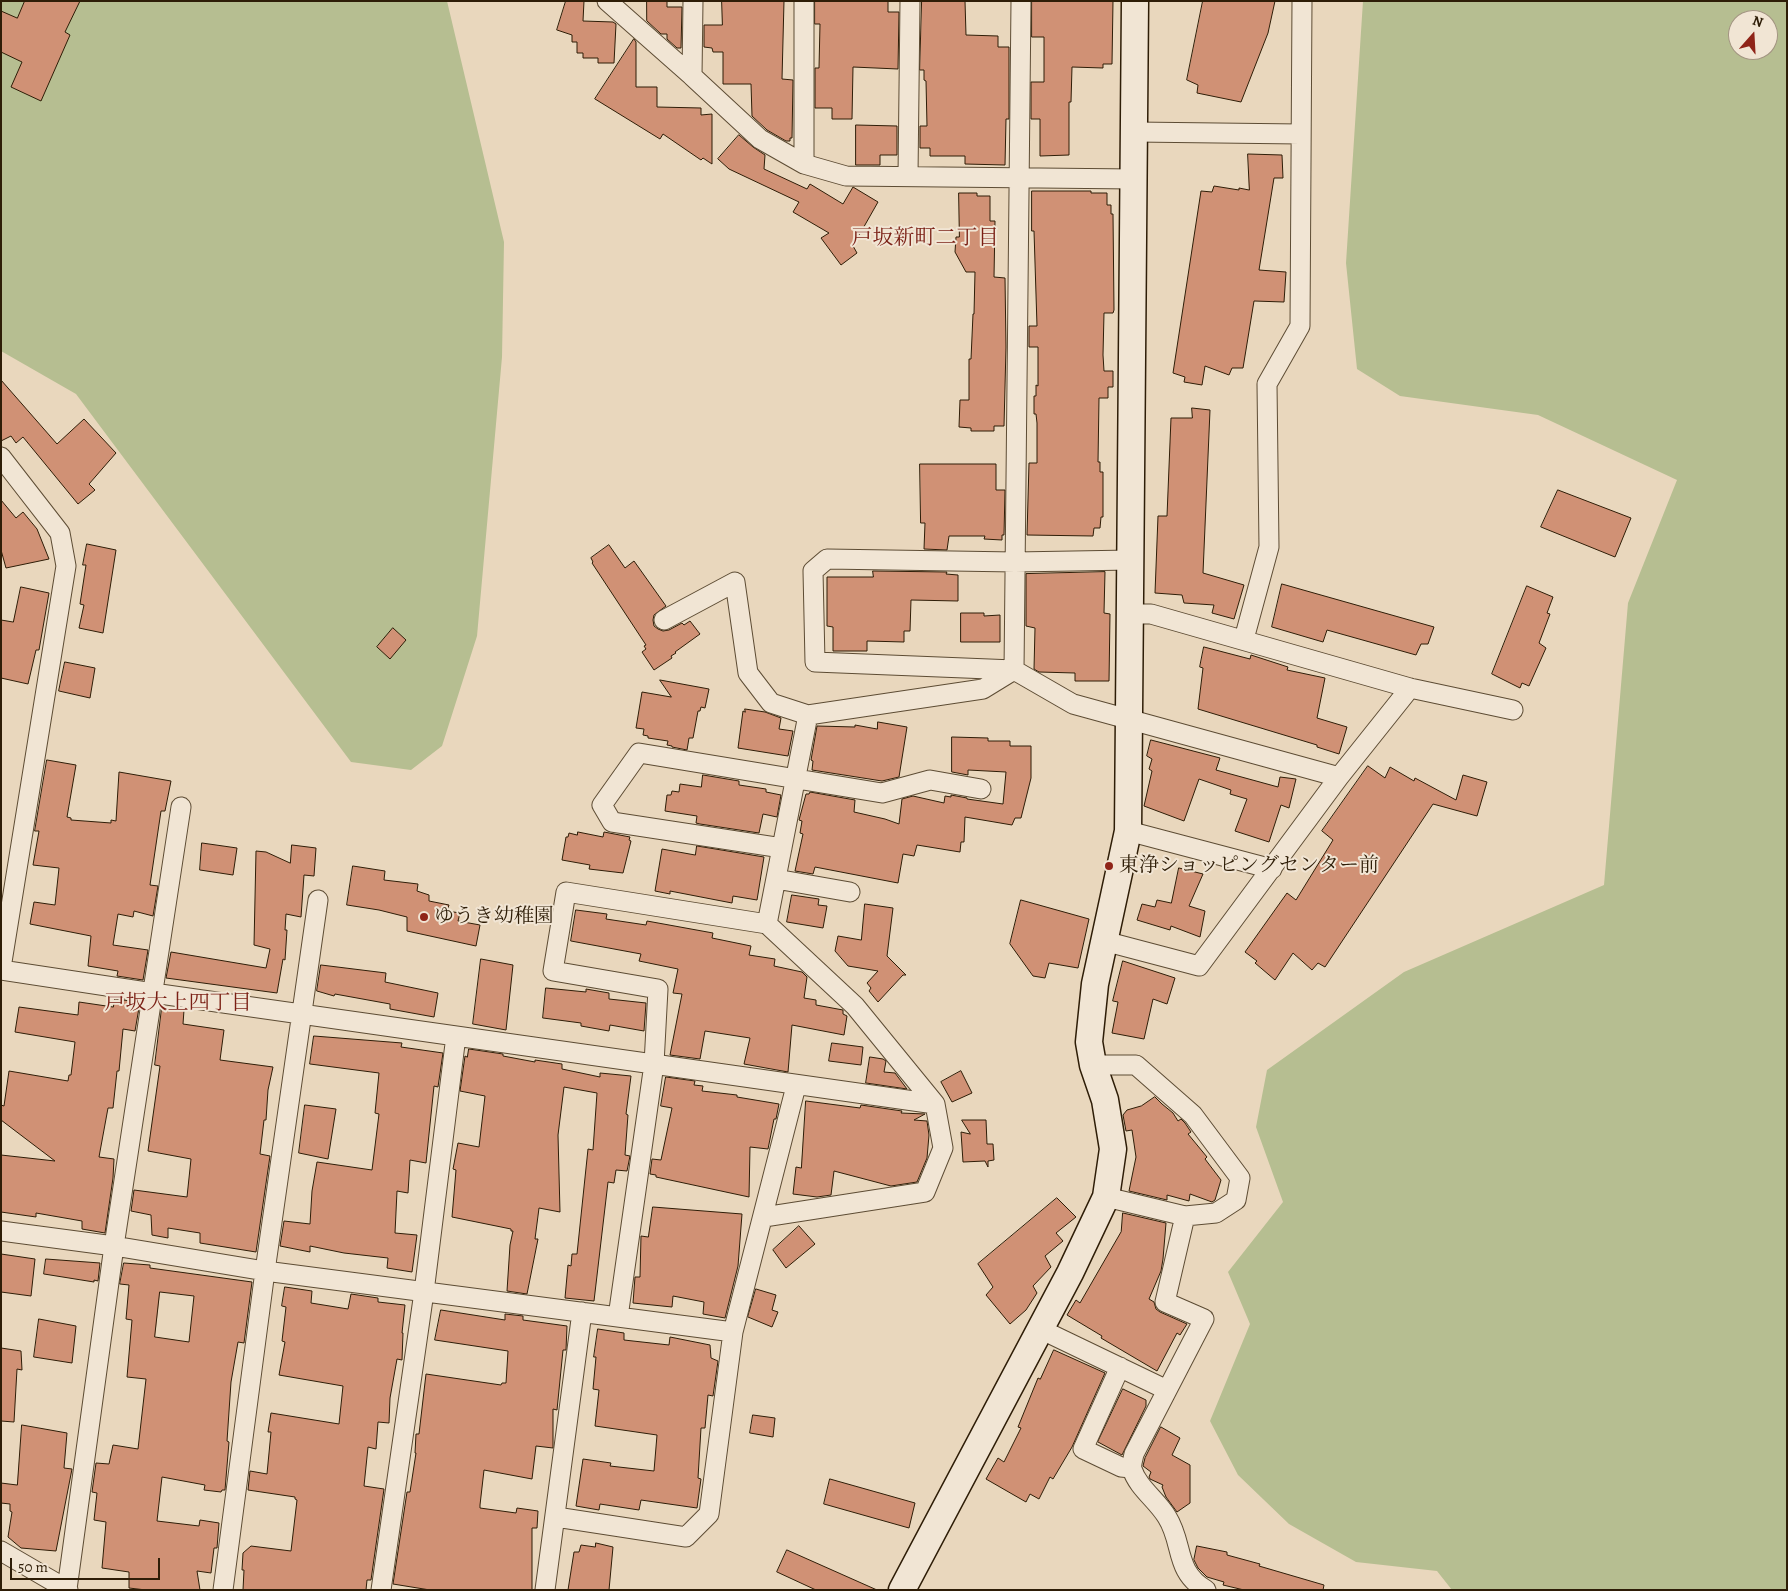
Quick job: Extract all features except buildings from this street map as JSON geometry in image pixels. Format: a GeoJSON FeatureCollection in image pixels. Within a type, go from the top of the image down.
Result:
{"type":"FeatureCollection","features":[{"type":"Feature","properties":{"kind":"street"},"geometry":{"type":"LineString","coordinates":[[607,1],[760,139],[804,164],[846,176],[1135,179]]}},
{"type":"Feature","properties":{"kind":"street"},"geometry":{"type":"LineString","coordinates":[[692,76],[693,1]]}},
{"type":"Feature","properties":{"kind":"street"},"geometry":{"type":"LineString","coordinates":[[804,1],[804,164]]}},
{"type":"Feature","properties":{"kind":"street"},"geometry":{"type":"LineString","coordinates":[[908,176],[910,1]]}},
{"type":"Feature","properties":{"kind":"street"},"geometry":{"type":"LineString","coordinates":[[1014,670],[1021,1]]}},
{"type":"Feature","properties":{"kind":"street"},"geometry":{"type":"LineString","coordinates":[[902,1590],[1070,1273],[1106,1197],[1113,1149],[1105,1100],[1093,1065],[1089,1042],[1095,984],[1128,831],[1135,179],[1135,1]]}},
{"type":"Feature","properties":{"kind":"street"},"geometry":{"type":"LineString","coordinates":[[1244,639],[1270,547],[1267,384],[1300,326],[1302,1]]}},
{"type":"Feature","properties":{"kind":"street"},"geometry":{"type":"LineString","coordinates":[[1135,132],[1300,134]]}},
{"type":"Feature","properties":{"kind":"street"},"geometry":{"type":"LineString","coordinates":[[1,457],[60,533],[66,566],[1,969],[153,993],[796,1086],[935,1104]]}},
{"type":"Feature","properties":{"kind":"street"},"geometry":{"type":"LineString","coordinates":[[1131,560],[1015,562],[827,559],[813,571],[815,662],[1014,670],[1073,704],[1339,777]]}},
{"type":"Feature","properties":{"kind":"street"},"geometry":{"type":"LineString","coordinates":[[664,620],[735,582],[748,673],[771,703],[808,715],[983,689],[1014,670]]}},
{"type":"Feature","properties":{"kind":"street"},"geometry":{"type":"LineString","coordinates":[[1131,614],[1151,614],[1244,639],[1410,688],[1513,710]]}},
{"type":"Feature","properties":{"kind":"street"},"geometry":{"type":"LineString","coordinates":[[1104,941],[1199,966],[1272,870],[1339,777],[1410,688]]}},
{"type":"Feature","properties":{"kind":"street"},"geometry":{"type":"LineString","coordinates":[[767,924],[808,715]]}},
{"type":"Feature","properties":{"kind":"street"},"geometry":{"type":"LineString","coordinates":[[782,848],[612,822],[602,805],[639,753],[882,792],[930,780],[981,788]]}},
{"type":"Feature","properties":{"kind":"street"},"geometry":{"type":"LineString","coordinates":[[1,1551],[67,1589],[114,1246],[181,807]]}},
{"type":"Feature","properties":{"kind":"street"},"geometry":{"type":"LineString","coordinates":[[1128,831],[1272,870]]}},
{"type":"Feature","properties":{"kind":"street"},"geometry":{"type":"LineString","coordinates":[[776,879],[850,892]]}},
{"type":"Feature","properties":{"kind":"street"},"geometry":{"type":"LineString","coordinates":[[618,1317],[654,1064],[658,988],[553,971],[566,892],[767,924],[855,1006],[935,1104],[943,1148],[925,1192],[764,1217]]}},
{"type":"Feature","properties":{"kind":"street"},"geometry":{"type":"LineString","coordinates":[[223,1590],[265,1271],[318,900]]}},
{"type":"Feature","properties":{"kind":"street"},"geometry":{"type":"LineString","coordinates":[[380,1590],[424,1292],[456,1036]]}},
{"type":"Feature","properties":{"kind":"street"},"geometry":{"type":"LineString","coordinates":[[1093,1065],[1136,1065],[1193,1115],[1240,1178],[1236,1200],[1216,1213],[1185,1216],[1106,1197]]}},
{"type":"Feature","properties":{"kind":"street"},"geometry":{"type":"LineString","coordinates":[[556,1517],[686,1537],[709,1514],[733,1332],[764,1217],[796,1086]]}},
{"type":"Feature","properties":{"kind":"street"},"geometry":{"type":"LineString","coordinates":[[1185,1216],[1165,1302],[1204,1319],[1134,1454],[1131,1468],[1138,1482],[1166,1516],[1177,1537],[1182,1564],[1196,1584],[1206,1590]]}},
{"type":"Feature","properties":{"kind":"street"},"geometry":{"type":"LineString","coordinates":[[1,1231],[114,1246],[265,1271],[733,1332]]}},
{"type":"Feature","properties":{"kind":"street"},"geometry":{"type":"LineString","coordinates":[[545,1590],[582,1312]]}},
{"type":"Feature","properties":{"kind":"street"},"geometry":{"type":"LineString","coordinates":[[1040,1329],[1168,1390]]}},
{"type":"Feature","properties":{"kind":"street"},"geometry":{"type":"LineString","coordinates":[[1120,1367],[1083,1449],[1121,1467],[1131,1468]]}},
{"type":"Feature","properties":{"kind":"green space"},"geometry":{"type":"Polygon","coordinates":[[[1,1],[447,1],[504,242],[502,357],[477,636],[442,746],[411,770],[351,762],[76,394],[1,351],[1,1]]]}},
{"type":"Feature","properties":{"kind":"green space"},"geometry":{"type":"Polygon","coordinates":[[[1363,1],[1787,1],[1787,1590],[1452,1590],[1437,1571],[1356,1562],[1289,1524],[1238,1475],[1210,1421],[1250,1324],[1228,1272],[1283,1202],[1256,1127],[1267,1070],[1404,972],[1604,885],[1628,603],[1677,480],[1538,415],[1400,396],[1357,369],[1346,263],[1363,1]]]}},
{"type":"Feature","properties":{"kind":"place","name":"東浄ショッピングセンター前"},"geometry":{"type":"Point","coordinates":[1109,866]}},
{"type":"Feature","properties":{"kind":"place","name":"ゆうき幼稚園"},"geometry":{"type":"Point","coordinates":[424,917]}},
{"type":"Feature","properties":{"kind":"district","name":"戸坂新町二丁目"},"geometry":{"type":"Point","coordinates":[925,239]}},
{"type":"Feature","properties":{"kind":"district","name":"戸坂大上四丁目"},"geometry":{"type":"Point","coordinates":[178,1004]}}]}
